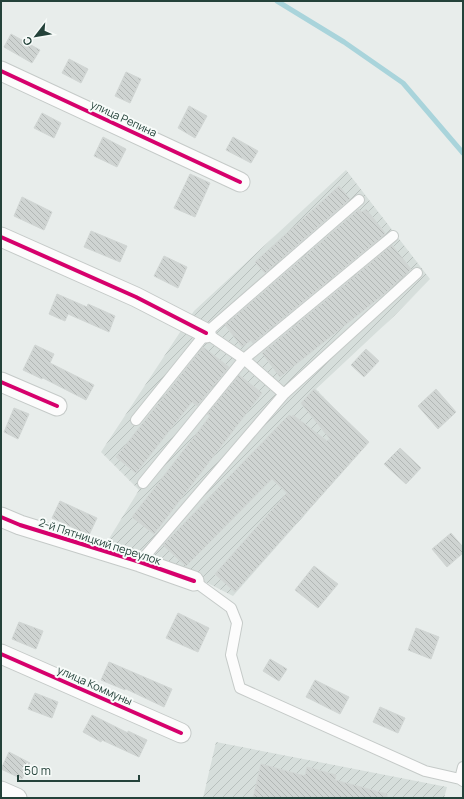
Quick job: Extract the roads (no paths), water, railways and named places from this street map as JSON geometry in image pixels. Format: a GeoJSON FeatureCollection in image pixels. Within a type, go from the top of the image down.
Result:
{"type":"FeatureCollection","features":[{"type":"Feature","properties":{"kind":"street","name":"улица Репина"},"geometry":{"type":"LineString","coordinates":[[1,71],[240,182]]}},
{"type":"Feature","properties":{"kind":"street"},"geometry":{"type":"LineString","coordinates":[[1,237],[136,297],[206,333]]}},
{"type":"Feature","properties":{"kind":"street"},"geometry":{"type":"LineString","coordinates":[[1,382],[57,406]]}},
{"type":"Feature","properties":{"kind":"street","name":"2-й Пятницкий переулок"},"geometry":{"type":"LineString","coordinates":[[1,517],[20,525],[140,562],[194,581]]}},
{"type":"Feature","properties":{"kind":"street","name":"улица Коммуны"},"geometry":{"type":"LineString","coordinates":[[1,654],[181,733]]}},
{"type":"Feature","properties":{"kind":"street"},"geometry":{"type":"LineString","coordinates":[[1,791],[17,798]]}},
{"type":"Feature","properties":{"kind":"lane"},"geometry":{"type":"LineString","coordinates":[[136,420],[206,333],[359,200]]}},
{"type":"Feature","properties":{"kind":"lane"},"geometry":{"type":"LineString","coordinates":[[143,483],[244,360],[393,236]]}},
{"type":"Feature","properties":{"kind":"lane"},"geometry":{"type":"LineString","coordinates":[[140,562],[284,394],[416,273]]}},
{"type":"Feature","properties":{"kind":"lane"},"geometry":{"type":"LineString","coordinates":[[206,333],[244,360],[284,394]]}},
{"type":"Feature","properties":{"kind":"lane"},"geometry":{"type":"LineString","coordinates":[[194,581],[231,608],[237,623],[231,655],[240,688],[425,771],[462,780],[463,767]]}},
{"type":"Feature","properties":{"kind":"waterway"},"geometry":{"type":"LineString","coordinates":[[277,1],[344,42],[403,83],[463,153]]}}]}
